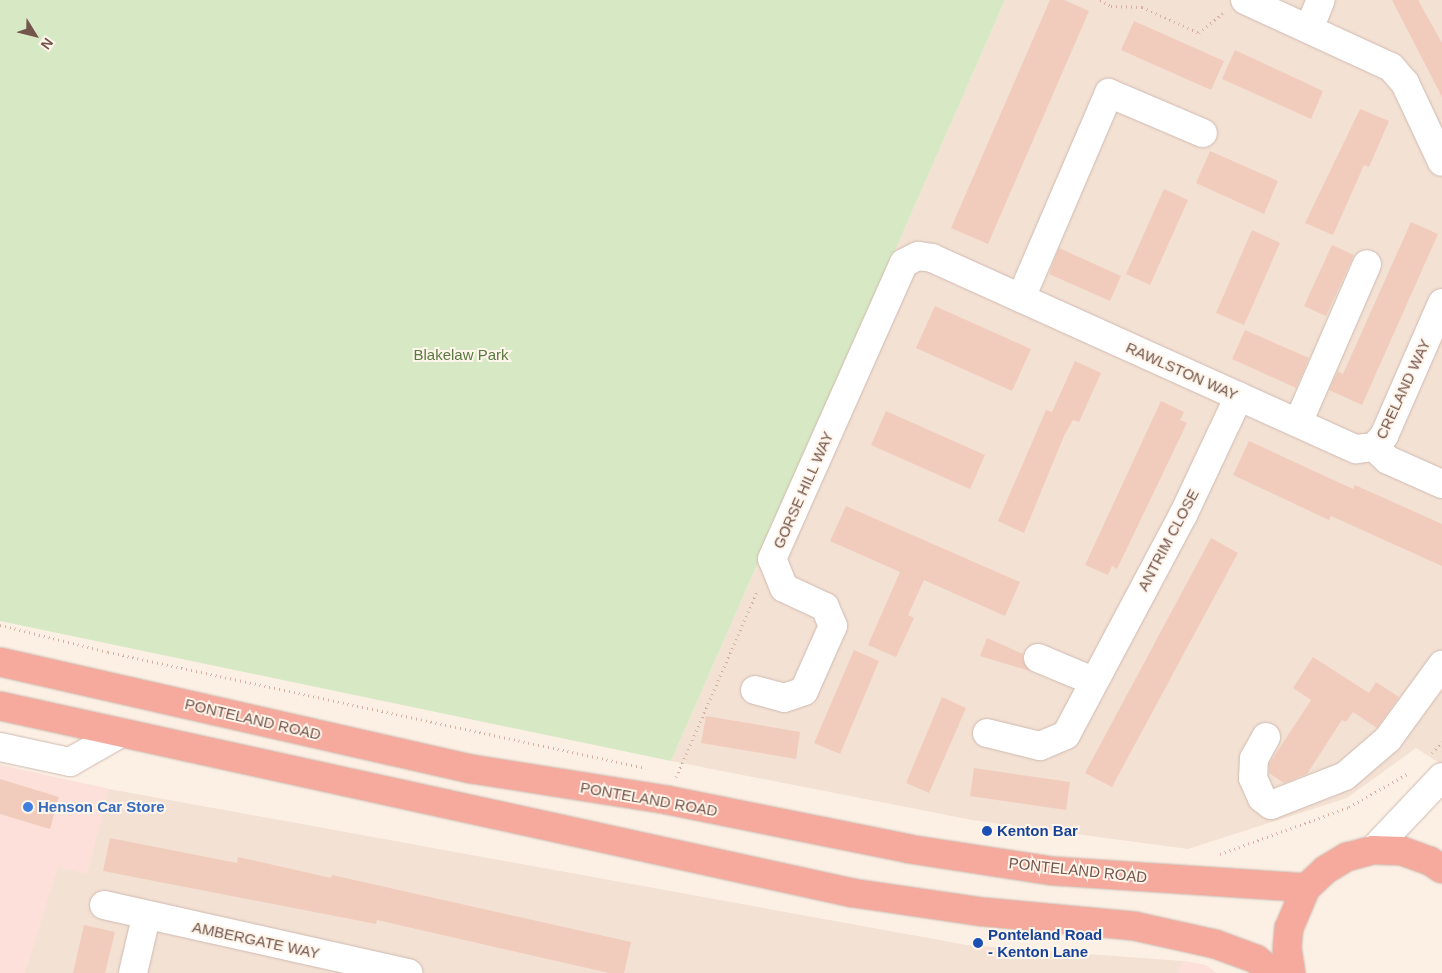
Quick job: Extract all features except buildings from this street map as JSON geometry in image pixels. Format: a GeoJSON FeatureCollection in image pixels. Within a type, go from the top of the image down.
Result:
{"type":"FeatureCollection","features":[{"type":"Feature","properties":{"kind":"highway","name":"PONTELAND ROAD"},"geometry":{"type":"LineString","coordinates":[[0,662],[472,769],[667,800],[909,849],[1053,871],[1306,888]]}},
{"type":"Feature","properties":{"kind":"highway"},"geometry":{"type":"LineString","coordinates":[[0,706],[853,893],[984,912],[1134,926],[1215,944],[1256,960],[1274,973]]}},
{"type":"Feature","properties":{"kind":"highway"},"geometry":{"type":"LineString","coordinates":[[1291,973],[1287,949],[1289,928],[1306,888],[1332,866],[1348,857],[1372,850],[1402,851],[1430,861],[1442,869]]}},
{"type":"Feature","properties":{"kind":"street"},"geometry":{"type":"LineString","coordinates":[[1309,29],[1321,0]]}},
{"type":"Feature","properties":{"kind":"street"},"geometry":{"type":"LineString","coordinates":[[1235,6],[1309,29],[1391,67],[1405,83],[1442,162]]}},
{"type":"Feature","properties":{"kind":"street"},"geometry":{"type":"LineString","coordinates":[[1021,298],[1109,93],[1203,133]]}},
{"type":"Feature","properties":{"kind":"street","name":"RAWLSTON WAY"},"geometry":{"type":"LineString","coordinates":[[918,256],[932,258],[1356,449],[1374,447]]}},
{"type":"Feature","properties":{"kind":"street","name":"GORSE HILL WAY"},"geometry":{"type":"LineString","coordinates":[[755,690],[784,698],[804,691],[833,626],[825,607],[784,588],[772,559],[904,263],[918,256]]}},
{"type":"Feature","properties":{"kind":"street"},"geometry":{"type":"LineString","coordinates":[[1298,423],[1367,264]]}},
{"type":"Feature","properties":{"kind":"street","name":"CRELAND WAY"},"geometry":{"type":"LineString","coordinates":[[1374,447],[1384,436],[1442,303]]}},
{"type":"Feature","properties":{"kind":"street","name":"ANTRIM CLOSE"},"geometry":{"type":"LineString","coordinates":[[987,733],[1040,746],[1066,735],[1184,512],[1239,396]]}},
{"type":"Feature","properties":{"kind":"street"},"geometry":{"type":"LineString","coordinates":[[1374,447],[1388,460],[1442,484]]}},
{"type":"Feature","properties":{"kind":"street"},"geometry":{"type":"LineString","coordinates":[[1038,658],[1093,681]]}},
{"type":"Feature","properties":{"kind":"street"},"geometry":{"type":"LineString","coordinates":[[1266,737],[1254,759],[1253,778],[1262,798],[1271,805],[1345,776],[1388,739],[1442,665]]}},
{"type":"Feature","properties":{"kind":"street"},"geometry":{"type":"LineString","coordinates":[[0,747],[70,762],[120,733]]}},
{"type":"Feature","properties":{"kind":"street"},"geometry":{"type":"LineString","coordinates":[[1372,850],[1442,777]]}},
{"type":"Feature","properties":{"kind":"street","name":"AMBERGATE WAY"},"geometry":{"type":"LineString","coordinates":[[104,905],[355,967],[409,973]]}},
{"type":"Feature","properties":{"kind":"street"},"geometry":{"type":"LineString","coordinates":[[133,973],[146,916]]}},
{"type":"Feature","properties":{"kind":"path"},"geometry":{"type":"LineString","coordinates":[[1100,0],[1111,6],[1142,7],[1199,33],[1235,6]]}},
{"type":"Feature","properties":{"kind":"path"},"geometry":{"type":"LineString","coordinates":[[667,800],[772,559]]}},
{"type":"Feature","properties":{"kind":"path"},"geometry":{"type":"LineString","coordinates":[[0,625],[108,652],[648,768]]}},
{"type":"Feature","properties":{"kind":"path"},"geometry":{"type":"LineString","coordinates":[[667,773],[686,777]]}},
{"type":"Feature","properties":{"kind":"shaded area"},"geometry":{"type":"Polygon","coordinates":[[[1005,0],[1442,0],[1442,765],[1416,748],[1347,798],[1188,849],[972,820],[671,761],[1005,0]]]}},
{"type":"Feature","properties":{"kind":"shaded area"},"geometry":{"type":"Polygon","coordinates":[[[0,765],[109,789],[967,945],[1183,961],[1206,965],[1216,973],[0,973],[0,765]]]}},
{"type":"Feature","properties":{"kind":"shaded area"},"geometry":{"type":"Polygon","coordinates":[[[0,765],[109,789],[87,874],[58,867],[25,973],[0,973],[0,765]]]}},
{"type":"Feature","properties":{"kind":"shaded area"},"geometry":{"type":"Polygon","coordinates":[[[1183,961],[1206,965],[1216,973],[1178,973],[1183,961]]]}},
{"type":"Feature","properties":{"kind":"green space","name":"Blakelaw Park"},"geometry":{"type":"Polygon","coordinates":[[[0,0],[1005,0],[671,761],[0,621],[0,0]]]}},
{"type":"Feature","properties":{"kind":"place","name":"Henson Car Store"},"geometry":{"type":"Point","coordinates":[28,807]}},
{"type":"Feature","properties":{"kind":"place","name":"Kenton Bar"},"geometry":{"type":"Point","coordinates":[987,831]}},
{"type":"Feature","properties":{"kind":"place","name":"Ponteland Road - Kenton Lane"},"geometry":{"type":"Point","coordinates":[978,943]}}]}
